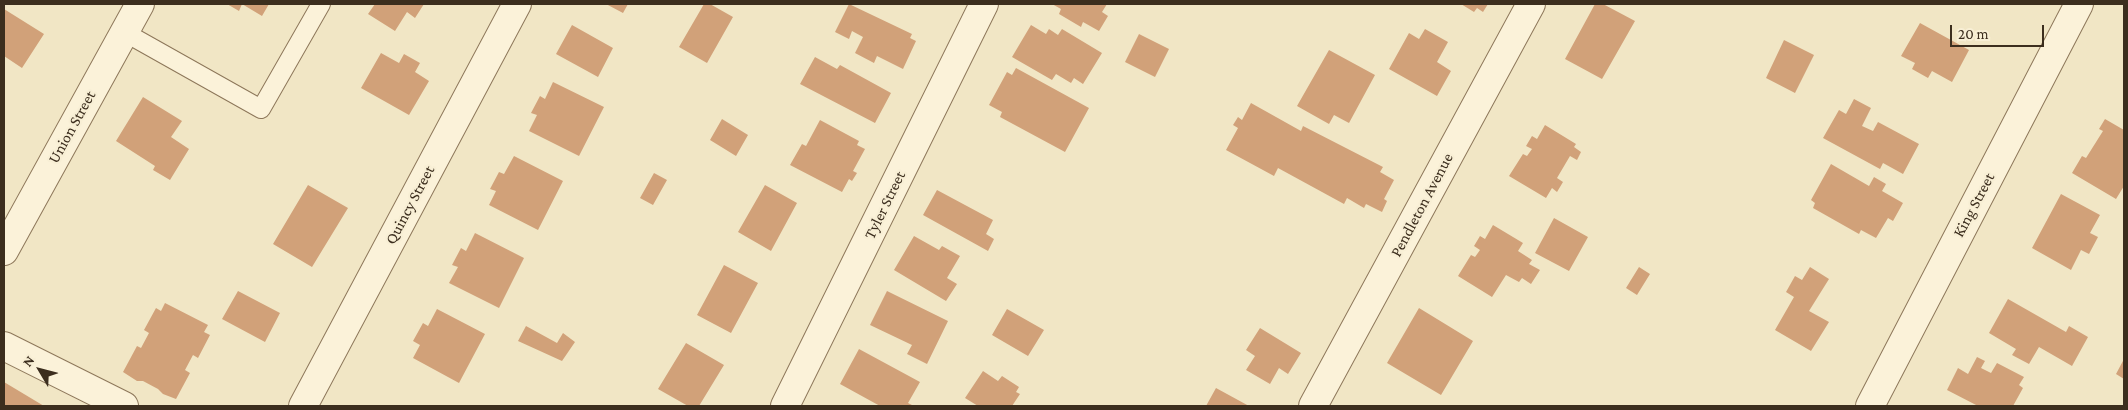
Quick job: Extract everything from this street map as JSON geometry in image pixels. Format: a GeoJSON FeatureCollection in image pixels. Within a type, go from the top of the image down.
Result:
{"type":"FeatureCollection","features":[{"type":"Feature","properties":{"kind":"street","name":"Union Street"},"geometry":{"type":"LineString","coordinates":[[4,251],[140,4]]}},
{"type":"Feature","properties":{"kind":"street","name":"Quincy Street"},"geometry":{"type":"LineString","coordinates":[[303,406],[517,4]]}},
{"type":"Feature","properties":{"kind":"street","name":"Tyler Street"},"geometry":{"type":"LineString","coordinates":[[785,406],[984,4]]}},
{"type":"Feature","properties":{"kind":"street","name":"Pendleton Avenue"},"geometry":{"type":"LineString","coordinates":[[1313,406],[1531,4]]}},
{"type":"Feature","properties":{"kind":"street","name":"King Street"},"geometry":{"type":"LineString","coordinates":[[1870,406],[2079,4]]}},
{"type":"Feature","properties":{"kind":"street"},"geometry":{"type":"LineString","coordinates":[[4,346],[124,406]]}},
{"type":"Feature","properties":{"kind":"lane"},"geometry":{"type":"LineString","coordinates":[[124,32],[261,109],[321,4]]}},
{"type":"Feature","properties":{"kind":"building"},"geometry":{"type":"Polygon","coordinates":[[[227,4],[242,4],[239,11],[227,4]]]}},
{"type":"Feature","properties":{"kind":"building"},"geometry":{"type":"Polygon","coordinates":[[[242,4],[269,4],[262,16],[242,4]]]}},
{"type":"Feature","properties":{"kind":"building"},"geometry":{"type":"Polygon","coordinates":[[[375,4],[424,4],[415,18],[407,12],[395,31],[368,14],[375,4]]]}},
{"type":"Feature","properties":{"kind":"building"},"geometry":{"type":"Polygon","coordinates":[[[606,4],[628,4],[623,13],[606,4]]]}},
{"type":"Feature","properties":{"kind":"building"},"geometry":{"type":"Polygon","coordinates":[[[704,4],[710,4],[733,17],[707,63],[679,47],[704,4]]]}},
{"type":"Feature","properties":{"kind":"building"},"geometry":{"type":"Polygon","coordinates":[[[849,4],[912,34],[910,38],[916,41],[903,69],[877,56],[874,63],[855,53],[863,37],[852,31],[849,39],[835,32],[849,4]]]}},
{"type":"Feature","properties":{"kind":"building"},"geometry":{"type":"Polygon","coordinates":[[[1052,4],[1107,4],[1102,12],[1108,16],[1099,31],[1083,22],[1081,27],[1059,14],[1061,9],[1052,4]]]}},
{"type":"Feature","properties":{"kind":"building"},"geometry":{"type":"Polygon","coordinates":[[[1461,4],[1488,4],[1483,12],[1477,8],[1474,12],[1461,4]]]}},
{"type":"Feature","properties":{"kind":"building"},"geometry":{"type":"Polygon","coordinates":[[[1595,4],[1603,4],[1635,21],[1602,79],[1565,59],[1595,4]]]}},
{"type":"Feature","properties":{"kind":"building"},"geometry":{"type":"Polygon","coordinates":[[[4,9],[44,34],[22,68],[4,56],[4,9]]]}},
{"type":"Feature","properties":{"kind":"building"},"geometry":{"type":"Polygon","coordinates":[[[1920,23],[1969,50],[1952,82],[1932,71],[1928,78],[1912,69],[1915,63],[1901,56],[1920,23]]]}},
{"type":"Feature","properties":{"kind":"building"},"geometry":{"type":"Polygon","coordinates":[[[572,25],[613,48],[598,77],[556,54],[572,25]]]}},
{"type":"Feature","properties":{"kind":"building"},"geometry":{"type":"Polygon","coordinates":[[[1031,25],[1046,34],[1049,29],[1058,35],[1062,29],[1102,53],[1083,84],[1074,78],[1071,83],[1056,74],[1052,80],[1012,57],[1031,25]]]}},
{"type":"Feature","properties":{"kind":"building"},"geometry":{"type":"Polygon","coordinates":[[[1425,29],[1448,42],[1437,62],[1451,71],[1437,96],[1389,69],[1409,33],[1419,39],[1425,29]]]}},
{"type":"Feature","properties":{"kind":"building"},"geometry":{"type":"Polygon","coordinates":[[[1139,34],[1169,49],[1155,77],[1125,62],[1139,34]]]}},
{"type":"Feature","properties":{"kind":"building"},"geometry":{"type":"Polygon","coordinates":[[[1784,40],[1814,55],[1795,93],[1766,78],[1784,40]]]}},
{"type":"Feature","properties":{"kind":"building"},"geometry":{"type":"Polygon","coordinates":[[[1329,50],[1375,75],[1349,123],[1334,115],[1329,124],[1297,106],[1329,50]]]}},
{"type":"Feature","properties":{"kind":"building"},"geometry":{"type":"Polygon","coordinates":[[[381,53],[399,63],[404,54],[420,63],[415,72],[429,81],[409,115],[361,88],[381,53]]]}},
{"type":"Feature","properties":{"kind":"building"},"geometry":{"type":"Polygon","coordinates":[[[815,57],[837,69],[840,65],[891,93],[875,123],[800,84],[815,57]]]}},
{"type":"Feature","properties":{"kind":"building"},"geometry":{"type":"Polygon","coordinates":[[[1016,68],[1089,108],[1065,152],[1000,117],[1002,112],[989,105],[1007,72],[1012,75],[1016,68]]]}},
{"type":"Feature","properties":{"kind":"building"},"geometry":{"type":"Polygon","coordinates":[[[553,82],[604,107],[579,156],[529,131],[537,115],[531,113],[540,96],[545,99],[553,82]]]}},
{"type":"Feature","properties":{"kind":"building"},"geometry":{"type":"Polygon","coordinates":[[[143,97],[182,121],[171,137],[189,149],[170,180],[153,170],[155,166],[116,141],[143,97]]]}},
{"type":"Feature","properties":{"kind":"building"},"geometry":{"type":"Polygon","coordinates":[[[1854,99],[1871,108],[1862,126],[1873,131],[1878,122],[1919,144],[1903,174],[1883,163],[1880,169],[1823,138],[1839,110],[1846,114],[1854,99]]]}},
{"type":"Feature","properties":{"kind":"building"},"geometry":{"type":"Polygon","coordinates":[[[1251,103],[1301,131],[1303,126],[1383,167],[1380,172],[1394,180],[1384,199],[1387,201],[1382,212],[1366,204],[1364,208],[1347,198],[1344,204],[1278,168],[1274,176],[1226,150],[1238,128],[1233,125],[1238,117],[1242,120],[1251,103]]]}},
{"type":"Feature","properties":{"kind":"building"},"geometry":{"type":"Polygon","coordinates":[[[722,119],[748,135],[736,156],[710,140],[722,119]]]}},
{"type":"Feature","properties":{"kind":"building"},"geometry":{"type":"Polygon","coordinates":[[[2105,119],[2124,130],[2124,186],[2116,199],[2072,173],[2082,156],[2086,158],[2103,131],[2099,129],[2105,119]]]}},
{"type":"Feature","properties":{"kind":"building"},"geometry":{"type":"Polygon","coordinates":[[[820,120],[859,141],[857,145],[865,149],[853,171],[857,173],[852,181],[849,179],[842,192],[790,165],[802,144],[806,146],[820,120]]]}},
{"type":"Feature","properties":{"kind":"building"},"geometry":{"type":"Polygon","coordinates":[[[1545,125],[1576,144],[1574,147],[1581,152],[1577,160],[1570,156],[1557,178],[1563,182],[1557,192],[1552,188],[1546,198],[1509,176],[1523,154],[1527,156],[1532,149],[1526,146],[1532,136],[1537,139],[1545,125]]]}},
{"type":"Feature","properties":{"kind":"building"},"geometry":{"type":"Polygon","coordinates":[[[514,156],[563,181],[538,230],[489,205],[496,191],[490,189],[499,172],[504,174],[514,156]]]}},
{"type":"Feature","properties":{"kind":"building"},"geometry":{"type":"Polygon","coordinates":[[[1831,164],[1869,186],[1874,177],[1886,184],[1882,191],[1903,203],[1893,221],[1888,218],[1876,238],[1861,230],[1859,234],[1813,208],[1815,203],[1811,200],[1831,164]]]}},
{"type":"Feature","properties":{"kind":"building"},"geometry":{"type":"Polygon","coordinates":[[[654,173],[667,180],[653,205],[640,198],[654,173]]]}},
{"type":"Feature","properties":{"kind":"building"},"geometry":{"type":"Polygon","coordinates":[[[308,185],[348,208],[312,267],[273,244],[308,185]]]}},
{"type":"Feature","properties":{"kind":"building"},"geometry":{"type":"Polygon","coordinates":[[[765,185],[797,203],[771,251],[738,232],[765,185]]]}},
{"type":"Feature","properties":{"kind":"building"},"geometry":{"type":"Polygon","coordinates":[[[937,190],[993,220],[986,234],[994,239],[988,251],[923,215],[937,190]]]}},
{"type":"Feature","properties":{"kind":"building"},"geometry":{"type":"Polygon","coordinates":[[[2061,194],[2100,215],[2090,233],[2098,237],[2089,254],[2081,250],[2071,270],[2032,248],[2061,194]]]}},
{"type":"Feature","properties":{"kind":"building"},"geometry":{"type":"Polygon","coordinates":[[[1554,218],[1588,237],[1569,271],[1535,253],[1554,218]]]}},
{"type":"Feature","properties":{"kind":"building"},"geometry":{"type":"Polygon","coordinates":[[[1493,225],[1523,243],[1518,251],[1532,260],[1529,264],[1540,270],[1531,284],[1522,278],[1519,282],[1506,275],[1492,297],[1458,276],[1471,255],[1475,257],[1480,250],[1474,246],[1480,236],[1485,239],[1493,225]]]}},
{"type":"Feature","properties":{"kind":"building"},"geometry":{"type":"Polygon","coordinates":[[[475,233],[524,258],[499,308],[449,283],[458,267],[452,265],[461,248],[466,251],[475,233]]]}},
{"type":"Feature","properties":{"kind":"building"},"geometry":{"type":"Polygon","coordinates":[[[914,236],[939,250],[942,246],[960,256],[947,278],[957,284],[946,301],[894,270],[914,236]]]}},
{"type":"Feature","properties":{"kind":"building"},"geometry":{"type":"Polygon","coordinates":[[[724,265],[758,283],[731,333],[697,315],[724,265]]]}},
{"type":"Feature","properties":{"kind":"building"},"geometry":{"type":"Polygon","coordinates":[[[1639,267],[1650,274],[1637,295],[1626,288],[1639,267]]]}},
{"type":"Feature","properties":{"kind":"building"},"geometry":{"type":"Polygon","coordinates":[[[1810,267],[1829,279],[1809,311],[1829,322],[1811,351],[1775,330],[1794,297],[1786,292],[1795,276],[1802,280],[1810,267]]]}},
{"type":"Feature","properties":{"kind":"building"},"geometry":{"type":"Polygon","coordinates":[[[238,291],[280,313],[265,342],[222,319],[238,291]]]}},
{"type":"Feature","properties":{"kind":"building"},"geometry":{"type":"Polygon","coordinates":[[[887,291],[948,321],[927,364],[907,354],[912,345],[870,325],[887,291]]]}},
{"type":"Feature","properties":{"kind":"building"},"geometry":{"type":"Polygon","coordinates":[[[2008,299],[2066,332],[2069,326],[2088,337],[2072,366],[2039,347],[2029,364],[2012,355],[2016,349],[1989,333],[2008,299]]]}},
{"type":"Feature","properties":{"kind":"building"},"geometry":{"type":"Polygon","coordinates":[[[165,303],[208,325],[204,332],[210,335],[198,358],[193,355],[185,370],[190,373],[176,399],[163,394],[143,381],[137,381],[123,372],[137,346],[141,348],[149,333],[144,330],[156,308],[161,311],[165,303]]]}},
{"type":"Feature","properties":{"kind":"building"},"geometry":{"type":"Polygon","coordinates":[[[1419,308],[1473,341],[1441,395],[1387,363],[1419,308]]]}},
{"type":"Feature","properties":{"kind":"building"},"geometry":{"type":"Polygon","coordinates":[[[437,309],[485,334],[459,383],[413,358],[420,345],[413,341],[423,323],[428,326],[437,309]]]}},
{"type":"Feature","properties":{"kind":"building"},"geometry":{"type":"Polygon","coordinates":[[[1007,309],[1044,330],[1028,356],[992,335],[1007,309]]]}},
{"type":"Feature","properties":{"kind":"building"},"geometry":{"type":"Polygon","coordinates":[[[526,326],[557,343],[563,333],[575,342],[562,361],[518,341],[526,326]]]}},
{"type":"Feature","properties":{"kind":"building"},"geometry":{"type":"Polygon","coordinates":[[[1260,328],[1301,353],[1288,374],[1279,368],[1270,384],[1246,370],[1255,356],[1246,350],[1260,328]]]}},
{"type":"Feature","properties":{"kind":"building"},"geometry":{"type":"Polygon","coordinates":[[[686,343],[724,365],[699,406],[688,406],[658,389],[686,343]]]}},
{"type":"Feature","properties":{"kind":"building"},"geometry":{"type":"Polygon","coordinates":[[[859,349],[920,382],[908,403],[914,406],[880,406],[840,384],[859,349]]]}},
{"type":"Feature","properties":{"kind":"building"},"geometry":{"type":"Polygon","coordinates":[[[1977,357],[1985,361],[1981,368],[1991,373],[1997,363],[2024,377],[2019,385],[2023,388],[2013,406],[1978,406],[1947,390],[1958,368],[1968,374],[1977,357]]]}},
{"type":"Feature","properties":{"kind":"building"},"geometry":{"type":"Polygon","coordinates":[[[2124,359],[2124,379],[2116,374],[2124,359]]]}},
{"type":"Feature","properties":{"kind":"building"},"geometry":{"type":"Polygon","coordinates":[[[983,371],[998,381],[1002,376],[1019,387],[1016,392],[1020,394],[1012,406],[978,406],[965,398],[983,371]]]}},
{"type":"Feature","properties":{"kind":"building"},"geometry":{"type":"Polygon","coordinates":[[[4,382],[44,406],[4,406],[4,382]]]}},
{"type":"Feature","properties":{"kind":"building"},"geometry":{"type":"Polygon","coordinates":[[[1216,388],[1249,406],[1206,406],[1216,388]]]}}]}
